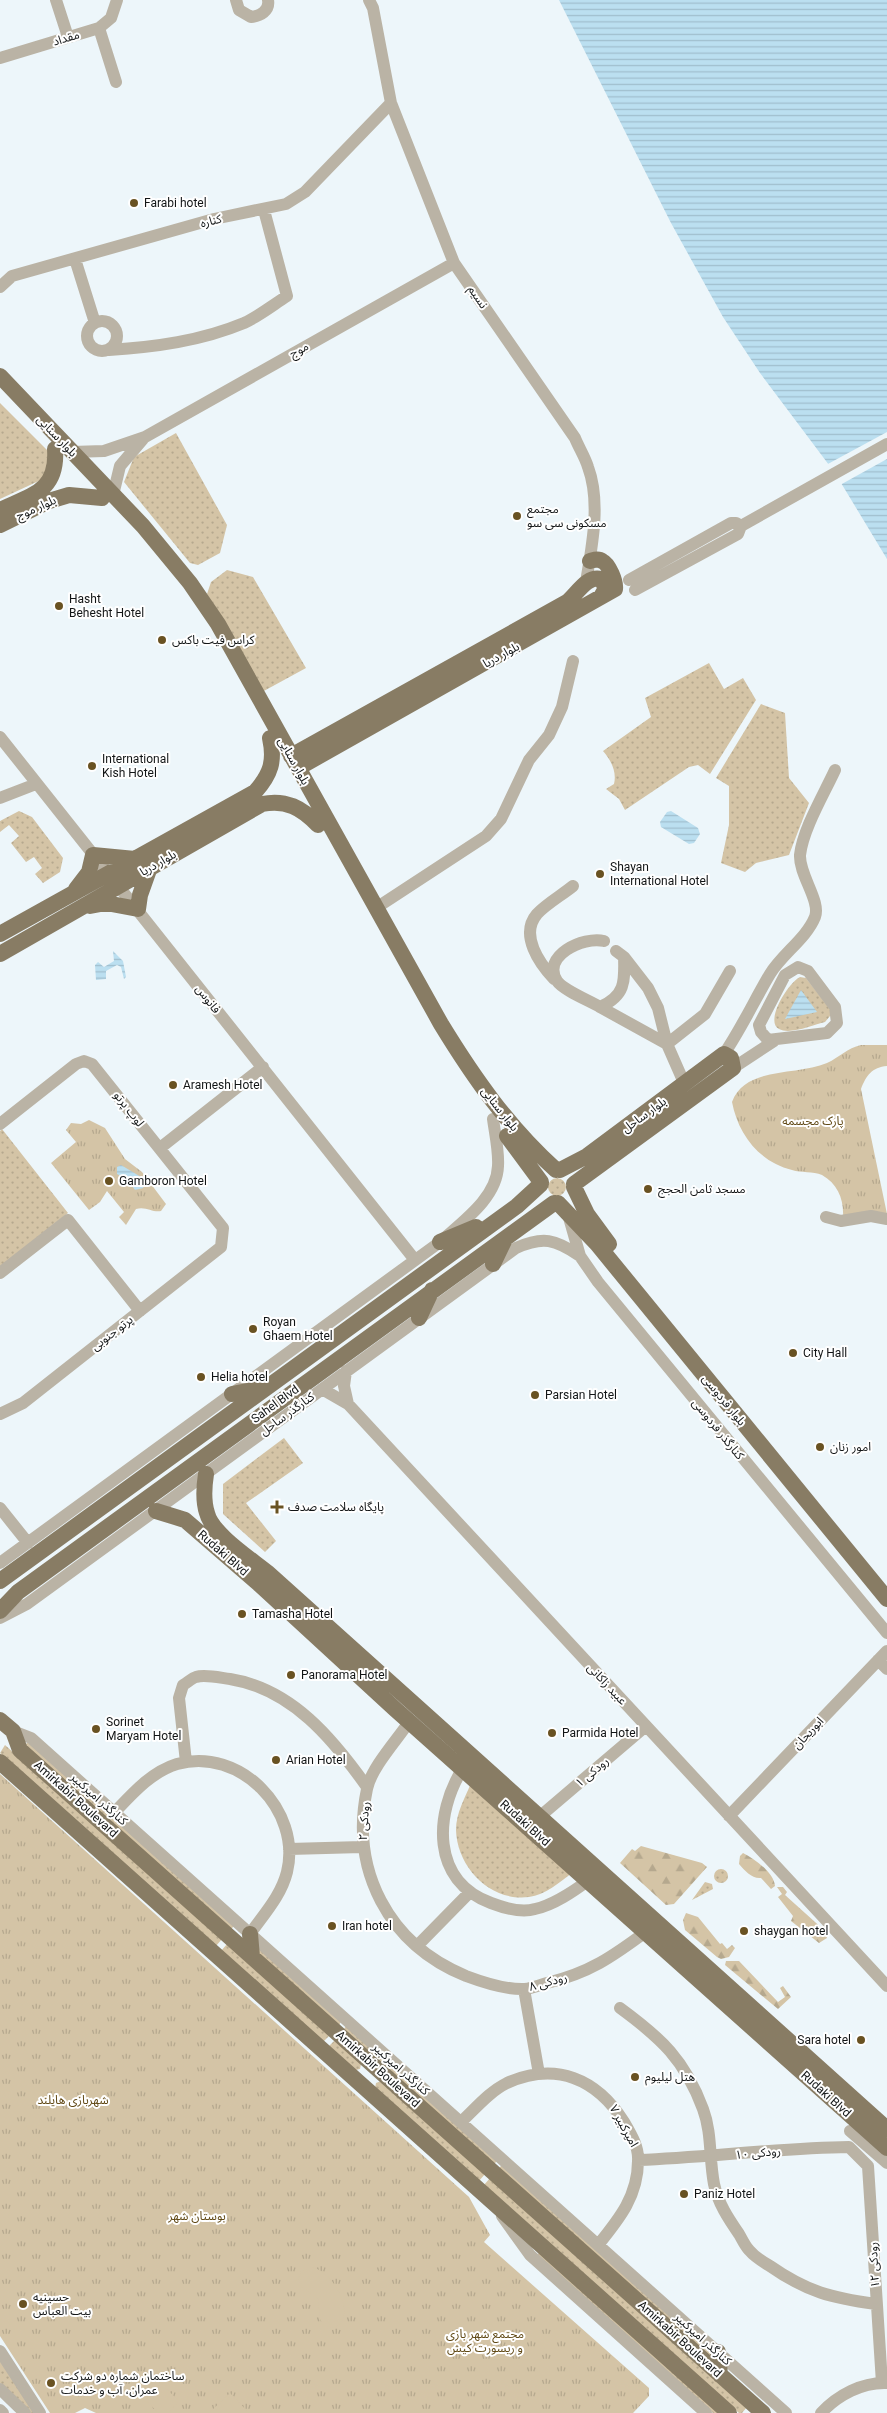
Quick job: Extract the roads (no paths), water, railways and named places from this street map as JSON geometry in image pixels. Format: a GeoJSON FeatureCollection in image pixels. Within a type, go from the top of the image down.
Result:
{"type":"FeatureCollection","features":[{"type":"Feature","properties":{"kind":"main road","name":"بلوار سنایی"},"geometry":{"type":"LineString","coordinates":[[0,376],[72,452],[181,589],[209,630],[431,1029],[459,1072],[541,1183]]}},
{"type":"Feature","properties":{"kind":"main road","name":"بلوار سنایی"},"geometry":{"type":"LineString","coordinates":[[0,393],[55,449],[108,496],[177,566],[218,624],[441,1024],[467,1066],[523,1138],[558,1170]]}},
{"type":"Feature","properties":{"kind":"main road","name":"بلوار موج"},"geometry":{"type":"LineString","coordinates":[[0,510],[46,486],[54,468],[55,449]]}},
{"type":"Feature","properties":{"kind":"main road","name":"بلوار موج"},"geometry":{"type":"LineString","coordinates":[[0,525],[49,501],[69,495],[108,496]]}},
{"type":"Feature","properties":{"kind":"main road","name":"بلوار دریا"},"geometry":{"type":"LineString","coordinates":[[295,762],[481,658],[600,599],[615,589],[615,582],[604,562],[599,559],[590,561]]}},
{"type":"Feature","properties":{"kind":"main road"},"geometry":{"type":"LineString","coordinates":[[586,582],[593,579],[601,579],[606,592],[600,599]]}},
{"type":"Feature","properties":{"kind":"main road","name":"بلوار دریا"},"geometry":{"type":"LineString","coordinates":[[481,658],[567,602],[586,582]]}},
{"type":"Feature","properties":{"kind":"main road","name":"بلوار دریا"},"geometry":{"type":"LineString","coordinates":[[144,863],[255,792],[266,780],[273,763],[270,738]]}},
{"type":"Feature","properties":{"kind":"main road","name":"بلوار دریا"},"geometry":{"type":"LineString","coordinates":[[0,934],[74,892],[113,880],[262,804],[273,802],[291,805],[307,814],[318,825]]}},
{"type":"Feature","properties":{"kind":"main road"},"geometry":{"type":"LineString","coordinates":[[74,892],[89,872],[93,855],[144,863],[138,909],[106,903],[83,907]]}},
{"type":"Feature","properties":{"kind":"main road","name":"بلوار دریا"},"geometry":{"type":"LineString","coordinates":[[0,954],[83,907],[113,880]]}},
{"type":"Feature","properties":{"kind":"main road","name":"بلوار ساحل"},"geometry":{"type":"LineString","coordinates":[[558,1170],[587,1156],[685,1085],[729,1061]]}},
{"type":"Feature","properties":{"kind":"main road","name":"بلوار ساحل"},"geometry":{"type":"LineString","coordinates":[[574,1186],[729,1061]]}},
{"type":"Feature","properties":{"kind":"main road"},"geometry":{"type":"LineString","coordinates":[[558,1170],[569,1174],[574,1186],[568,1200],[560,1206],[542,1194],[541,1183],[545,1175],[558,1170]]}},
{"type":"Feature","properties":{"kind":"main road","name":"Sahel Blvd"},"geometry":{"type":"LineString","coordinates":[[0,1581],[517,1206],[541,1183]]}},
{"type":"Feature","properties":{"kind":"main road","name":"بلوار فردوسی"},"geometry":{"type":"LineString","coordinates":[[574,1186],[586,1214],[605,1239],[887,1582]]}},
{"type":"Feature","properties":{"kind":"main road","name":"بلوار فردوسی"},"geometry":{"type":"LineString","coordinates":[[560,1206],[597,1244],[887,1599]]}},
{"type":"Feature","properties":{"kind":"main road","name":"Sahel Blvd"},"geometry":{"type":"LineString","coordinates":[[0,1611],[18,1592],[433,1288],[506,1237],[560,1206]]}},
{"type":"Feature","properties":{"kind":"main road"},"geometry":{"type":"LineString","coordinates":[[440,1242],[499,1218]]}},
{"type":"Feature","properties":{"kind":"main road"},"geometry":{"type":"LineString","coordinates":[[493,1264],[506,1237]]}},
{"type":"Feature","properties":{"kind":"main road"},"geometry":{"type":"LineString","coordinates":[[419,1318],[433,1288]]}},
{"type":"Feature","properties":{"kind":"main road"},"geometry":{"type":"LineString","coordinates":[[232,1394],[268,1387]]}},
{"type":"Feature","properties":{"kind":"main road","name":"Rudaki Blvd"},"geometry":{"type":"LineString","coordinates":[[206,1474],[204,1491],[207,1515],[222,1535],[268,1573],[538,1818],[677,1939],[716,1977],[885,2124]]}},
{"type":"Feature","properties":{"kind":"main road","name":"Rudaki Blvd"},"geometry":{"type":"LineString","coordinates":[[156,1511],[180,1517],[259,1584],[409,1722],[647,1932],[853,2126],[887,2148]]}},
{"type":"Feature","properties":{"kind":"main road"},"geometry":{"type":"LineString","coordinates":[[190,1525],[191,1519],[198,1513],[207,1515]]}},
{"type":"Feature","properties":{"kind":"main road","name":"Amirkabir Boulevard"},"geometry":{"type":"LineString","coordinates":[[0,1720],[13,1732],[20,1750],[763,2413]]}},
{"type":"Feature","properties":{"kind":"main road","name":"Amirkabir Boulevard"},"geometry":{"type":"LineString","coordinates":[[0,1762],[729,2413]]}},
{"type":"Feature","properties":{"kind":"main road"},"geometry":{"type":"LineString","coordinates":[[250,1934],[252,1957]]}},
{"type":"Feature","properties":{"kind":"main road"},"geometry":{"type":"LineString","coordinates":[[361,2084],[376,2067]]}},
{"type":"Feature","properties":{"kind":"main road"},"geometry":{"type":"LineString","coordinates":[[853,2126],[885,2124]]}},
{"type":"Feature","properties":{"kind":"main road"},"geometry":{"type":"LineString","coordinates":[[718,2352],[720,2375]]}},
{"type":"Feature","properties":{"kind":"street"},"geometry":{"type":"LineString","coordinates":[[56,0],[68,37]]}},
{"type":"Feature","properties":{"kind":"street"},"geometry":{"type":"LineString","coordinates":[[116,82],[98,28],[111,18],[117,0]]}},
{"type":"Feature","properties":{"kind":"street"},"geometry":{"type":"LineString","coordinates":[[236,0],[239,10],[251,17],[263,13],[271,1]]}},
{"type":"Feature","properties":{"kind":"street","name":"نسیم"},"geometry":{"type":"LineString","coordinates":[[369,0],[373,8],[390,103],[454,263],[575,438],[588,468],[594,491],[590,561],[586,582]]}},
{"type":"Feature","properties":{"kind":"street","name":"مقداد"},"geometry":{"type":"LineString","coordinates":[[0,58],[98,28]]}},
{"type":"Feature","properties":{"kind":"street","name":"کناره"},"geometry":{"type":"LineString","coordinates":[[0,287],[6,276],[75,259],[214,219],[286,204],[304,192],[390,103]]}},
{"type":"Feature","properties":{"kind":"street"},"geometry":{"type":"LineString","coordinates":[[109,350],[117,339],[116,329],[109,322],[94,322],[88,329],[88,343],[94,350],[109,350],[165,346],[205,336],[245,322],[287,296],[264,210]]}},
{"type":"Feature","properties":{"kind":"street"},"geometry":{"type":"LineString","coordinates":[[75,259],[94,322]]}},
{"type":"Feature","properties":{"kind":"street","name":"موج"},"geometry":{"type":"LineString","coordinates":[[144,437],[454,263]]}},
{"type":"Feature","properties":{"kind":"street"},"geometry":{"type":"LineString","coordinates":[[72,452],[104,451],[144,437]]}},
{"type":"Feature","properties":{"kind":"street"},"geometry":{"type":"LineString","coordinates":[[108,496],[120,466],[144,437]]}},
{"type":"Feature","properties":{"kind":"street"},"geometry":{"type":"LineString","coordinates":[[632,585],[738,534],[741,526],[887,444]]}},
{"type":"Feature","properties":{"kind":"street"},"geometry":{"type":"LineString","coordinates":[[376,908],[486,836],[501,819],[529,760],[549,735],[562,707],[573,661]]}},
{"type":"Feature","properties":{"kind":"street","name":"فانوس"},"geometry":{"type":"LineString","coordinates":[[0,737],[415,1260]]}},
{"type":"Feature","properties":{"kind":"street"},"geometry":{"type":"LineString","coordinates":[[729,1061],[739,1032],[770,974],[815,918],[814,901],[802,869],[800,856],[806,836],[835,770]]}},
{"type":"Feature","properties":{"kind":"street"},"geometry":{"type":"LineString","coordinates":[[0,798],[36,784]]}},
{"type":"Feature","properties":{"kind":"street"},"geometry":{"type":"LineString","coordinates":[[573,886],[536,915],[530,929],[533,950],[543,967],[558,984],[667,1044]]}},
{"type":"Feature","properties":{"kind":"street"},"geometry":{"type":"LineString","coordinates":[[558,984],[552,972],[553,965],[559,957],[577,943],[589,940],[604,941]]}},
{"type":"Feature","properties":{"kind":"street"},"geometry":{"type":"LineString","coordinates":[[600,1007],[613,1002],[618,996],[624,974],[620,954],[648,988],[655,1002],[667,1044],[685,1085]]}},
{"type":"Feature","properties":{"kind":"street"},"geometry":{"type":"LineString","coordinates":[[798,968],[808,971],[835,1008],[837,1023],[827,1033],[774,1041],[729,1061],[759,1025],[785,975],[798,968]]}},
{"type":"Feature","properties":{"kind":"street"},"geometry":{"type":"LineString","coordinates":[[667,1044],[705,1014],[730,971]]}},
{"type":"Feature","properties":{"kind":"street"},"geometry":{"type":"LineString","coordinates":[[759,1025],[764,1036],[774,1041]]}},
{"type":"Feature","properties":{"kind":"street","name":"لوپ پرتو"},"geometry":{"type":"LineString","coordinates":[[0,1124],[76,1064],[88,1062],[96,1066],[223,1228],[221,1247]]}},
{"type":"Feature","properties":{"kind":"street"},"geometry":{"type":"LineString","coordinates":[[160,1148],[263,1068]]}},
{"type":"Feature","properties":{"kind":"street"},"geometry":{"type":"LineString","coordinates":[[0,1563],[440,1242],[484,1200],[497,1176],[498,1165],[493,1119]]}},
{"type":"Feature","properties":{"kind":"street","name":"کنارگذر فردوسی"},"geometry":{"type":"LineString","coordinates":[[560,1206],[580,1256],[598,1282],[887,1633]]}},
{"type":"Feature","properties":{"kind":"street"},"geometry":{"type":"LineString","coordinates":[[826,1217],[841,1221],[871,1216],[887,1219]]}},
{"type":"Feature","properties":{"kind":"street"},"geometry":{"type":"LineString","coordinates":[[0,1273],[68,1220],[140,1311]]}},
{"type":"Feature","properties":{"kind":"street","name":"کنارگذر ساحل"},"geometry":{"type":"LineString","coordinates":[[0,1618],[27,1604],[516,1248],[534,1240],[548,1240],[565,1246],[580,1256]]}},
{"type":"Feature","properties":{"kind":"street","name":"پرتو جنوبی"},"geometry":{"type":"LineString","coordinates":[[0,1414],[23,1403],[221,1247]]}},
{"type":"Feature","properties":{"kind":"street"},"geometry":{"type":"LineString","coordinates":[[346,1371],[344,1386],[348,1404]]}},
{"type":"Feature","properties":{"kind":"street","name":"عبید زاکانی"},"geometry":{"type":"LineString","coordinates":[[322,1389],[348,1404],[887,1986]]}},
{"type":"Feature","properties":{"kind":"street"},"geometry":{"type":"LineString","coordinates":[[0,1508],[28,1543]]}},
{"type":"Feature","properties":{"kind":"street","name":"ابوریحان"},"geometry":{"type":"LineString","coordinates":[[729,1816],[884,1660]]}},
{"type":"Feature","properties":{"kind":"street"},"geometry":{"type":"LineString","coordinates":[[186,1762],[179,1698],[183,1685],[196,1677],[223,1678],[259,1687],[312,1720],[340,1749],[367,1787]]}},
{"type":"Feature","properties":{"kind":"street","name":"رودکی ۲"},"geometry":{"type":"LineString","coordinates":[[409,1722],[367,1787],[362,1847],[372,1880],[384,1908],[391,1920],[417,1946]]}},
{"type":"Feature","properties":{"kind":"street","name":"رودکی ۱"},"geometry":{"type":"LineString","coordinates":[[538,1818],[646,1726]]}},
{"type":"Feature","properties":{"kind":"street","name":"کنارگذر امیرکبیر"},"geometry":{"type":"LineString","coordinates":[[13,1732],[31,1738],[786,2413]]}},
{"type":"Feature","properties":{"kind":"street"},"geometry":{"type":"LineString","coordinates":[[114,1813],[154,1776],[186,1762],[215,1764],[252,1780],[267,1793],[279,1810],[286,1829],[290,1849],[287,1871],[279,1892],[250,1934]]}},
{"type":"Feature","properties":{"kind":"street"},"geometry":{"type":"LineString","coordinates":[[463,1768],[450,1793],[442,1821],[441,1838],[452,1869],[470,1892],[483,1900],[501,1907],[518,1910],[536,1909],[589,1880]]}},
{"type":"Feature","properties":{"kind":"street"},"geometry":{"type":"LineString","coordinates":[[290,1849],[362,1847]]}},
{"type":"Feature","properties":{"kind":"street"},"geometry":{"type":"LineString","coordinates":[[417,1946],[470,1892]]}},
{"type":"Feature","properties":{"kind":"street","name":"رودکی ۸"},"geometry":{"type":"LineString","coordinates":[[417,1946],[432,1958],[477,1980],[524,1989],[567,1978],[601,1964],[647,1932]]}},
{"type":"Feature","properties":{"kind":"street"},"geometry":{"type":"LineString","coordinates":[[461,2122],[495,2090],[516,2080],[539,2074],[524,1989]]}},
{"type":"Feature","properties":{"kind":"street"},"geometry":{"type":"LineString","coordinates":[[620,2008],[654,2032],[673,2052],[689,2078],[703,2109],[711,2138],[710,2157],[714,2186],[724,2215],[749,2250],[796,2284],[838,2299],[876,2304]]}},
{"type":"Feature","properties":{"kind":"street","name":"امیرکبیر ۷"},"geometry":{"type":"LineString","coordinates":[[539,2074],[571,2077],[599,2091],[612,2103],[637,2148],[636,2185],[628,2206],[598,2245]]}},
{"type":"Feature","properties":{"kind":"street"},"geometry":{"type":"LineString","coordinates":[[853,2126],[850,2146],[868,2166],[887,2163]]}},
{"type":"Feature","properties":{"kind":"street"},"geometry":{"type":"LineString","coordinates":[[853,2126],[887,2163]]}},
{"type":"Feature","properties":{"kind":"street","name":"رودکی ۱۰"},"geometry":{"type":"LineString","coordinates":[[638,2160],[710,2157],[818,2147],[850,2146]]}},
{"type":"Feature","properties":{"kind":"street","name":"رودکی ۱۲"},"geometry":{"type":"LineString","coordinates":[[868,2166],[876,2304],[884,2383]]}},
{"type":"Feature","properties":{"kind":"street"},"geometry":{"type":"LineString","coordinates":[[492,2202],[530,2255],[699,2411]]}},
{"type":"Feature","properties":{"kind":"street"},"geometry":{"type":"LineString","coordinates":[[0,2351],[40,2413]]}},
{"type":"Feature","properties":{"kind":"street"},"geometry":{"type":"LineString","coordinates":[[821,2413],[836,2399],[849,2392],[884,2383]]}},
{"type":"Feature","properties":{"kind":"street"},"geometry":{"type":"LineString","coordinates":[[0,2389],[25,2413]]}},
{"type":"Feature","properties":{"kind":"street"},"geometry":{"type":"LineString","coordinates":[[0,2410],[3,2413]]}},
{"type":"Feature","properties":{"kind":"water"},"geometry":{"type":"Polygon","coordinates":[[[559,0],[887,0],[887,559],[835,473],[760,373],[723,317],[671,223],[559,0]]]}},
{"type":"Feature","properties":{"kind":"water"},"geometry":{"type":"Polygon","coordinates":[[[671,811],[698,828],[700,834],[694,843],[689,844],[661,827],[660,822],[667,812],[671,811]]]}},
{"type":"Feature","properties":{"kind":"water"},"geometry":{"type":"Polygon","coordinates":[[[113,951],[123,961],[126,977],[124,979],[121,967],[117,965],[106,971],[106,979],[96,980],[95,965],[98,962],[104,967],[114,961],[113,951]]]}},
{"type":"Feature","properties":{"kind":"water"},"geometry":{"type":"Polygon","coordinates":[[[801,990],[817,1012],[785,1019],[801,990]]]}},
{"type":"Feature","properties":{"kind":"water"},"geometry":{"type":"Polygon","coordinates":[[[121,1165],[141,1177],[145,1183],[143,1188],[135,1190],[127,1179],[117,1174],[117,1167],[121,1165]]]}},
{"type":"Feature","properties":{"kind":"place","name":"Farabi hotel"},"geometry":{"type":"Point","coordinates":[134,203]}},
{"type":"Feature","properties":{"kind":"place","name":"مجتمع مسکونی سی سو"},"geometry":{"type":"Point","coordinates":[517,516]}},
{"type":"Feature","properties":{"kind":"place","name":"Hasht Behesht Hotel"},"geometry":{"type":"Point","coordinates":[59,606]}},
{"type":"Feature","properties":{"kind":"place","name":"کراس فیت باکس"},"geometry":{"type":"Point","coordinates":[162,640]}},
{"type":"Feature","properties":{"kind":"place","name":"International Kish Hotel"},"geometry":{"type":"Point","coordinates":[92,766]}},
{"type":"Feature","properties":{"kind":"place","name":"Shayan International Hotel"},"geometry":{"type":"Point","coordinates":[600,874]}},
{"type":"Feature","properties":{"kind":"place","name":"Aramesh Hotel"},"geometry":{"type":"Point","coordinates":[173,1085]}},
{"type":"Feature","properties":{"kind":"place","name":"Gamboron Hotel"},"geometry":{"type":"Point","coordinates":[109,1181]}},
{"type":"Feature","properties":{"kind":"place","name":"مسجد ثامن الحجج"},"geometry":{"type":"Point","coordinates":[648,1189]}},
{"type":"Feature","properties":{"kind":"place","name":"Royan Ghaem Hotel"},"geometry":{"type":"Point","coordinates":[253,1329]}},
{"type":"Feature","properties":{"kind":"place","name":"City Hall"},"geometry":{"type":"Point","coordinates":[793,1353]}},
{"type":"Feature","properties":{"kind":"place","name":"Helia hotel"},"geometry":{"type":"Point","coordinates":[201,1377]}},
{"type":"Feature","properties":{"kind":"place","name":"Parsian Hotel"},"geometry":{"type":"Point","coordinates":[535,1395]}},
{"type":"Feature","properties":{"kind":"place","name":"امور زنان"},"geometry":{"type":"Point","coordinates":[820,1447]}},
{"type":"Feature","properties":{"kind":"place","name":"پایگاه سلامت صدف"},"geometry":{"type":"Point","coordinates":[277,1507]}},
{"type":"Feature","properties":{"kind":"place","name":"Tamasha Hotel"},"geometry":{"type":"Point","coordinates":[242,1614]}},
{"type":"Feature","properties":{"kind":"place","name":"Panorama Hotel"},"geometry":{"type":"Point","coordinates":[291,1675]}},
{"type":"Feature","properties":{"kind":"place","name":"Sorinet Maryam Hotel"},"geometry":{"type":"Point","coordinates":[96,1729]}},
{"type":"Feature","properties":{"kind":"place","name":"Parmida Hotel"},"geometry":{"type":"Point","coordinates":[552,1733]}},
{"type":"Feature","properties":{"kind":"place","name":"Arian Hotel"},"geometry":{"type":"Point","coordinates":[276,1760]}},
{"type":"Feature","properties":{"kind":"place","name":"Iran hotel"},"geometry":{"type":"Point","coordinates":[332,1926]}},
{"type":"Feature","properties":{"kind":"place","name":"shaygan hotel"},"geometry":{"type":"Point","coordinates":[744,1931]}},
{"type":"Feature","properties":{"kind":"place","name":"Sara hotel"},"geometry":{"type":"Point","coordinates":[861,2040]}},
{"type":"Feature","properties":{"kind":"place","name":"هتل لیلیوم"},"geometry":{"type":"Point","coordinates":[635,2077]}},
{"type":"Feature","properties":{"kind":"place","name":"Paniz Hotel"},"geometry":{"type":"Point","coordinates":[684,2194]}},
{"type":"Feature","properties":{"kind":"place","name":"حسینیه بیت العباس"},"geometry":{"type":"Point","coordinates":[23,2304]}},
{"type":"Feature","properties":{"kind":"place","name":"ساختمان شماره دو شرکت عمران، آب و خدمات"},"geometry":{"type":"Point","coordinates":[51,2383]}},
{"type":"Feature","properties":{"kind":"park label","name":"پارک مجسمه"},"geometry":{"type":"Point","coordinates":[813,1121]}},
{"type":"Feature","properties":{"kind":"park label","name":"شهربازی هایلند"},"geometry":{"type":"Point","coordinates":[73,2100]}},
{"type":"Feature","properties":{"kind":"park label","name":"بوستان شهر"},"geometry":{"type":"Point","coordinates":[197,2216]}},
{"type":"Feature","properties":{"kind":"park label","name":"مجتمع شهر بازی و ریسورت کیش"},"geometry":{"type":"Point","coordinates":[485,2341]}}]}
